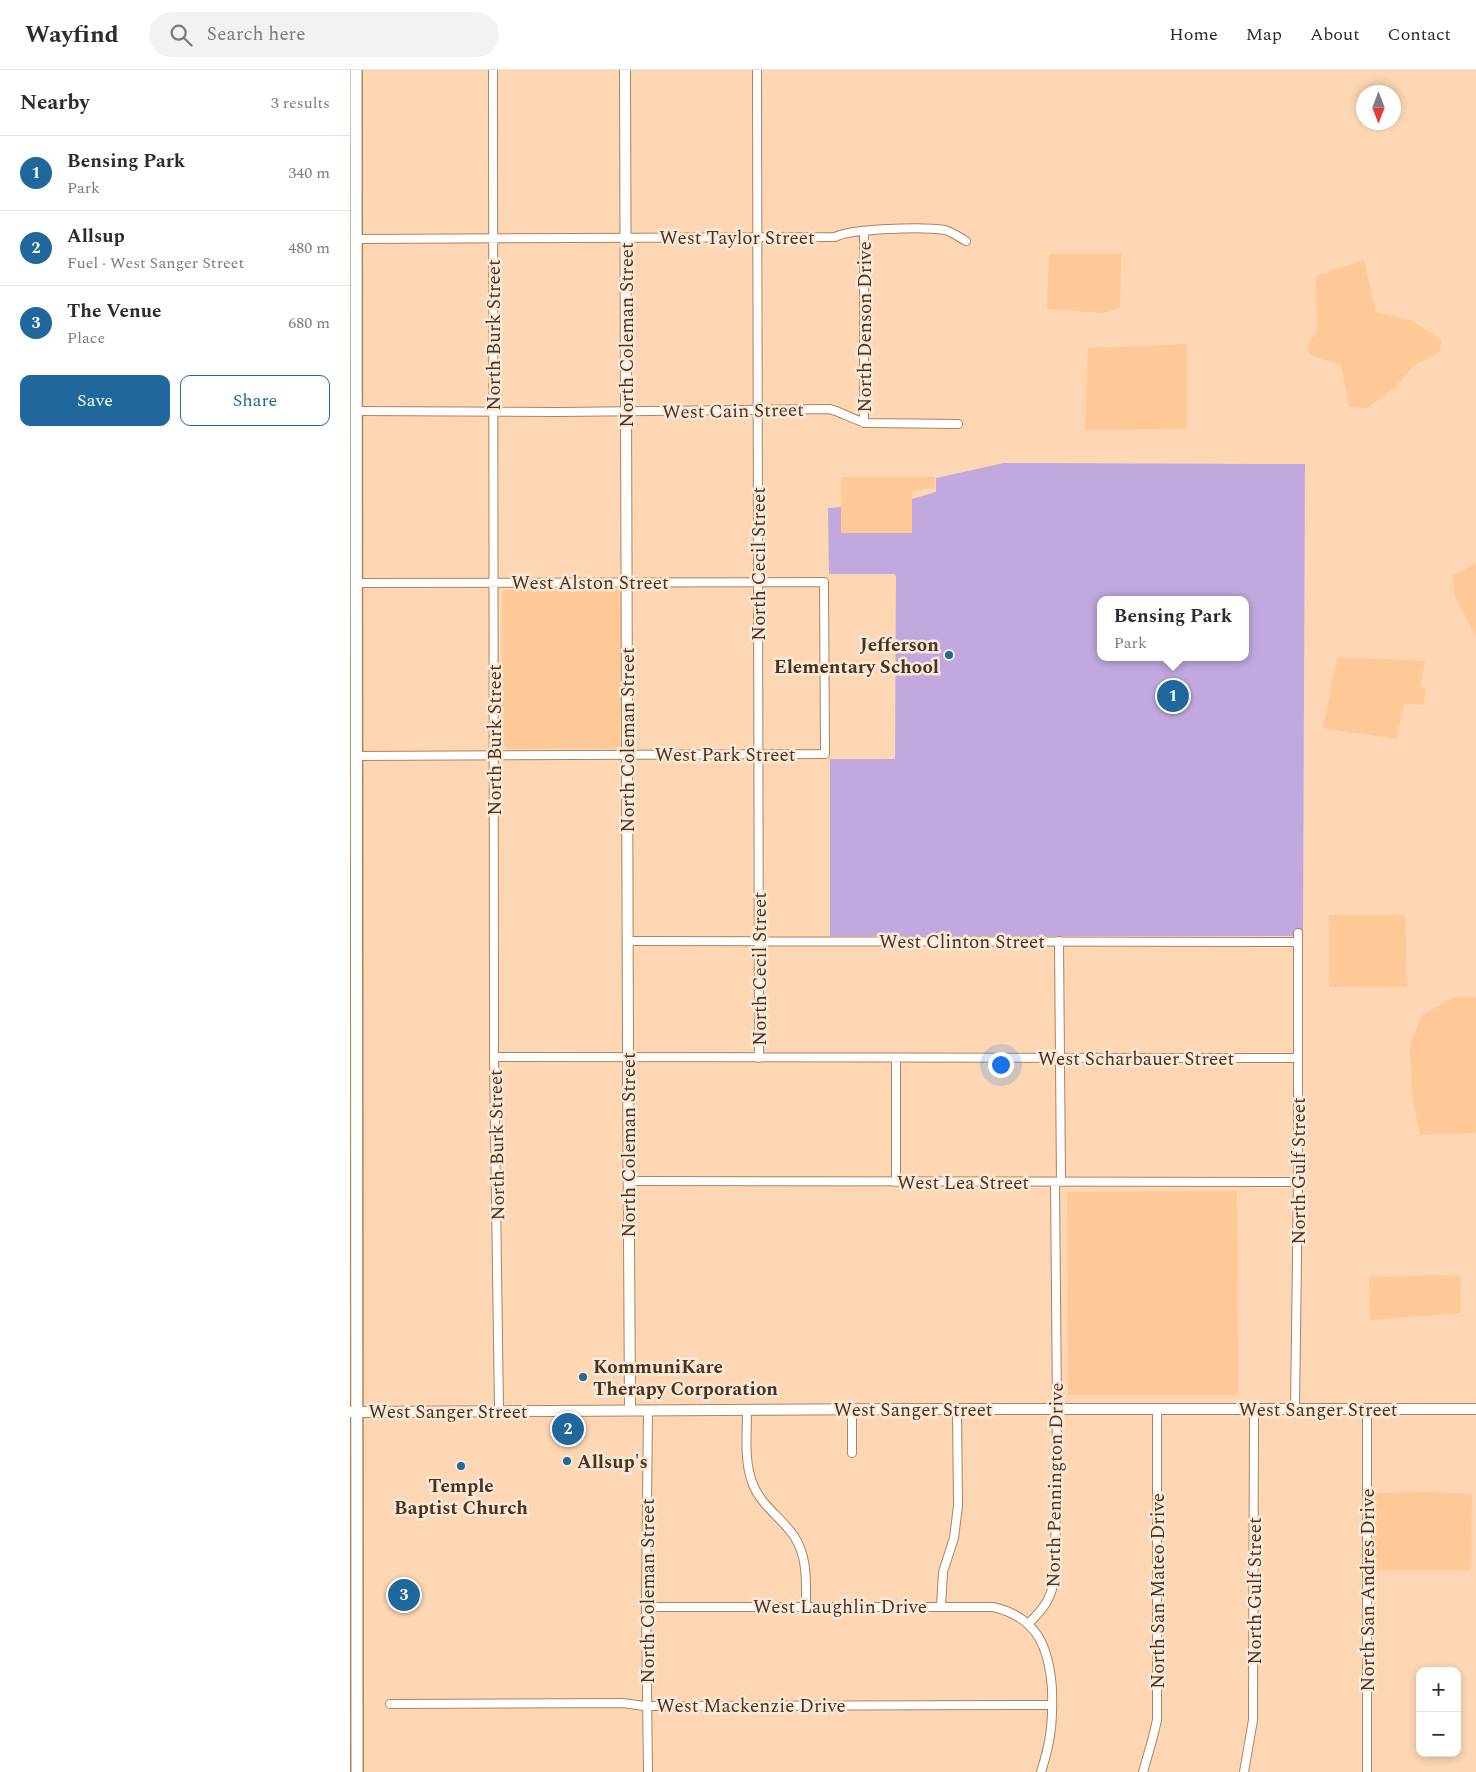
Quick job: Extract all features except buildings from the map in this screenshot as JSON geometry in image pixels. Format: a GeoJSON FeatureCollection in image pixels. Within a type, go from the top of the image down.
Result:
{"type":"FeatureCollection","features":[{"type":"Feature","properties":{"kind":"main road"},"geometry":{"type":"LineString","coordinates":[[356,70],[355,411],[353,476],[356,583],[356,756],[353,886],[353,1411],[357,1772]]}},
{"type":"Feature","properties":{"kind":"street","name":"North Burk Street"},"geometry":{"type":"LineString","coordinates":[[494,70],[494,1057],[499,1410]]}},
{"type":"Feature","properties":{"kind":"street","name":"North Coleman Street"},"geometry":{"type":"LineString","coordinates":[[625,70],[630,1409]]}},
{"type":"Feature","properties":{"kind":"street","name":"North Cecil Street"},"geometry":{"type":"LineString","coordinates":[[757,70],[759,1058]]}},
{"type":"Feature","properties":{"kind":"street","name":"West Taylor Street"},"geometry":{"type":"LineString","coordinates":[[355,238],[835,237],[842,233],[921,229],[946,230],[966,241]]}},
{"type":"Feature","properties":{"kind":"street","name":"North Denson Drive"},"geometry":{"type":"LineString","coordinates":[[864,231],[864,423]]}},
{"type":"Feature","properties":{"kind":"street","name":"West Cain Street"},"geometry":{"type":"LineString","coordinates":[[355,411],[627,412],[829,409],[839,411],[864,423],[958,424]]}},
{"type":"Feature","properties":{"kind":"street","name":"West Alston Street"},"geometry":{"type":"LineString","coordinates":[[356,583],[824,582],[825,754]]}},
{"type":"Feature","properties":{"kind":"street","name":"West Park Street"},"geometry":{"type":"LineString","coordinates":[[356,756],[825,754]]}},
{"type":"Feature","properties":{"kind":"street","name":"West Clinton Street"},"geometry":{"type":"LineString","coordinates":[[627,941],[1059,941],[1298,938]]}},
{"type":"Feature","properties":{"kind":"street","name":"North Gulf Street"},"geometry":{"type":"LineString","coordinates":[[1295,1409],[1298,1182],[1298,938]]}},
{"type":"Feature","properties":{"kind":"street","name":"North Pennington Drive"},"geometry":{"type":"LineString","coordinates":[[1028,1624],[1042,1610],[1052,1596],[1055,1578],[1060,1058],[1059,941]]}},
{"type":"Feature","properties":{"kind":"street","name":"West Scharbauer Street"},"geometry":{"type":"LineString","coordinates":[[494,1057],[1298,1058]]}},
{"type":"Feature","properties":{"kind":"street"},"geometry":{"type":"LineString","coordinates":[[896,1059],[896,1182]]}},
{"type":"Feature","properties":{"kind":"street","name":"West Lea Street"},"geometry":{"type":"LineString","coordinates":[[629,1181],[1298,1182]]}},
{"type":"Feature","properties":{"kind":"street","name":"West Sanger Street"},"geometry":{"type":"LineString","coordinates":[[353,1411],[630,1409],[1476,1409]]}},
{"type":"Feature","properties":{"kind":"street"},"geometry":{"type":"LineString","coordinates":[[852,1409],[852,1452]]}},
{"type":"Feature","properties":{"kind":"street"},"geometry":{"type":"LineString","coordinates":[[940,1606],[942,1572],[954,1538],[958,1506],[958,1409]]}},
{"type":"Feature","properties":{"kind":"street","name":"North San Mateo Drive"},"geometry":{"type":"LineString","coordinates":[[1143,1772],[1154,1737],[1157,1720],[1157,1409]]}},
{"type":"Feature","properties":{"kind":"street","name":"North Gulf Street"},"geometry":{"type":"LineString","coordinates":[[1244,1772],[1253,1720],[1254,1409]]}},
{"type":"Feature","properties":{"kind":"street","name":"North San Andres Drive"},"geometry":{"type":"LineString","coordinates":[[1367,1409],[1367,1772]]}},
{"type":"Feature","properties":{"kind":"street","name":"North Coleman Street"},"geometry":{"type":"LineString","coordinates":[[648,1410],[646,1607],[648,1772]]}},
{"type":"Feature","properties":{"kind":"street"},"geometry":{"type":"LineString","coordinates":[[746,1410],[748,1470],[761,1500],[786,1526],[801,1548],[805,1569],[806,1607]]}},
{"type":"Feature","properties":{"kind":"street","name":"West Laughlin Drive"},"geometry":{"type":"LineString","coordinates":[[646,1607],[993,1607],[1004,1609],[1028,1624]]}},
{"type":"Feature","properties":{"kind":"street"},"geometry":{"type":"LineString","coordinates":[[1028,1624],[1038,1634],[1048,1657],[1050,1669],[1052,1727],[1050,1745],[1041,1772]]}},
{"type":"Feature","properties":{"kind":"street","name":"West Mackenzie Drive"},"geometry":{"type":"LineString","coordinates":[[390,1704],[623,1703],[647,1706],[1052,1705]]}},
{"type":"Feature","properties":{"kind":"shaded area"},"geometry":{"type":"Polygon","coordinates":[[[1049,254],[1121,254],[1120,308],[1103,313],[1047,309],[1049,254]]]}},
{"type":"Feature","properties":{"kind":"shaded area"},"geometry":{"type":"Polygon","coordinates":[[[1364,260],[1376,312],[1413,321],[1441,340],[1440,352],[1413,366],[1395,388],[1367,408],[1349,407],[1341,365],[1310,355],[1307,346],[1317,332],[1316,276],[1364,260]]]}},
{"type":"Feature","properties":{"kind":"shaded area"},"geometry":{"type":"Polygon","coordinates":[[[1187,344],[1187,429],[1085,430],[1088,348],[1187,344]]]}},
{"type":"Feature","properties":{"kind":"shaded area"},"geometry":{"type":"Polygon","coordinates":[[[1004,463],[1305,464],[1303,936],[830,936],[830,759],[895,759],[896,576],[894,574],[829,574],[828,508],[841,507],[841,533],[912,533],[912,499],[936,492],[936,478],[1004,463]]]}},
{"type":"Feature","properties":{"kind":"shaded area"},"geometry":{"type":"Polygon","coordinates":[[[841,477],[935,477],[935,487],[912,491],[912,533],[841,533],[841,477]]]}},
{"type":"Feature","properties":{"kind":"shaded area"},"geometry":{"type":"Polygon","coordinates":[[[1476,563],[1476,637],[1454,594],[1453,576],[1476,563]]]}},
{"type":"Feature","properties":{"kind":"shaded area"},"geometry":{"type":"Polygon","coordinates":[[[622,589],[620,746],[616,748],[509,749],[504,746],[503,590],[622,589]]]}},
{"type":"Feature","properties":{"kind":"shaded area"},"geometry":{"type":"Polygon","coordinates":[[[1337,657],[1425,661],[1420,686],[1426,689],[1424,705],[1405,703],[1396,739],[1323,728],[1337,657]]]}},
{"type":"Feature","properties":{"kind":"shaded area"},"geometry":{"type":"Polygon","coordinates":[[[1329,915],[1405,915],[1407,987],[1329,987],[1329,915]]]}},
{"type":"Feature","properties":{"kind":"shaded area"},"geometry":{"type":"Polygon","coordinates":[[[1454,997],[1476,997],[1476,1133],[1420,1135],[1412,1096],[1410,1044],[1422,1015],[1454,997]]]}},
{"type":"Feature","properties":{"kind":"shaded area"},"geometry":{"type":"Polygon","coordinates":[[[1237,1191],[1238,1395],[1068,1395],[1067,1192],[1237,1191]]]}},
{"type":"Feature","properties":{"kind":"shaded area"},"geometry":{"type":"Polygon","coordinates":[[[1460,1275],[1461,1313],[1370,1320],[1369,1277],[1460,1275]]]}},
{"type":"Feature","properties":{"kind":"shaded area"},"geometry":{"type":"Polygon","coordinates":[[[1428,1492],[1472,1494],[1471,1570],[1372,1570],[1375,1493],[1428,1492]]]}},
{"type":"Feature","properties":{"kind":"place","name":"Jefferson Elementary School"},"geometry":{"type":"Point","coordinates":[949,655]}},
{"type":"Feature","properties":{"kind":"place","name":"Bensing Park"},"geometry":{"type":"Point","coordinates":[1173,696]}},
{"type":"Feature","properties":{"kind":"place","name":"KommuniKare Therapy Corporation"},"geometry":{"type":"Point","coordinates":[583,1377]}},
{"type":"Feature","properties":{"kind":"place","name":"Allsup"},"geometry":{"type":"Point","coordinates":[568,1429]}},
{"type":"Feature","properties":{"kind":"place","name":"Allsup's"},"geometry":{"type":"Point","coordinates":[567,1461]}},
{"type":"Feature","properties":{"kind":"place","name":"Temple Baptist Church"},"geometry":{"type":"Point","coordinates":[461,1466]}},
{"type":"Feature","properties":{"kind":"place","name":"The Venue"},"geometry":{"type":"Point","coordinates":[404,1595]}}]}
